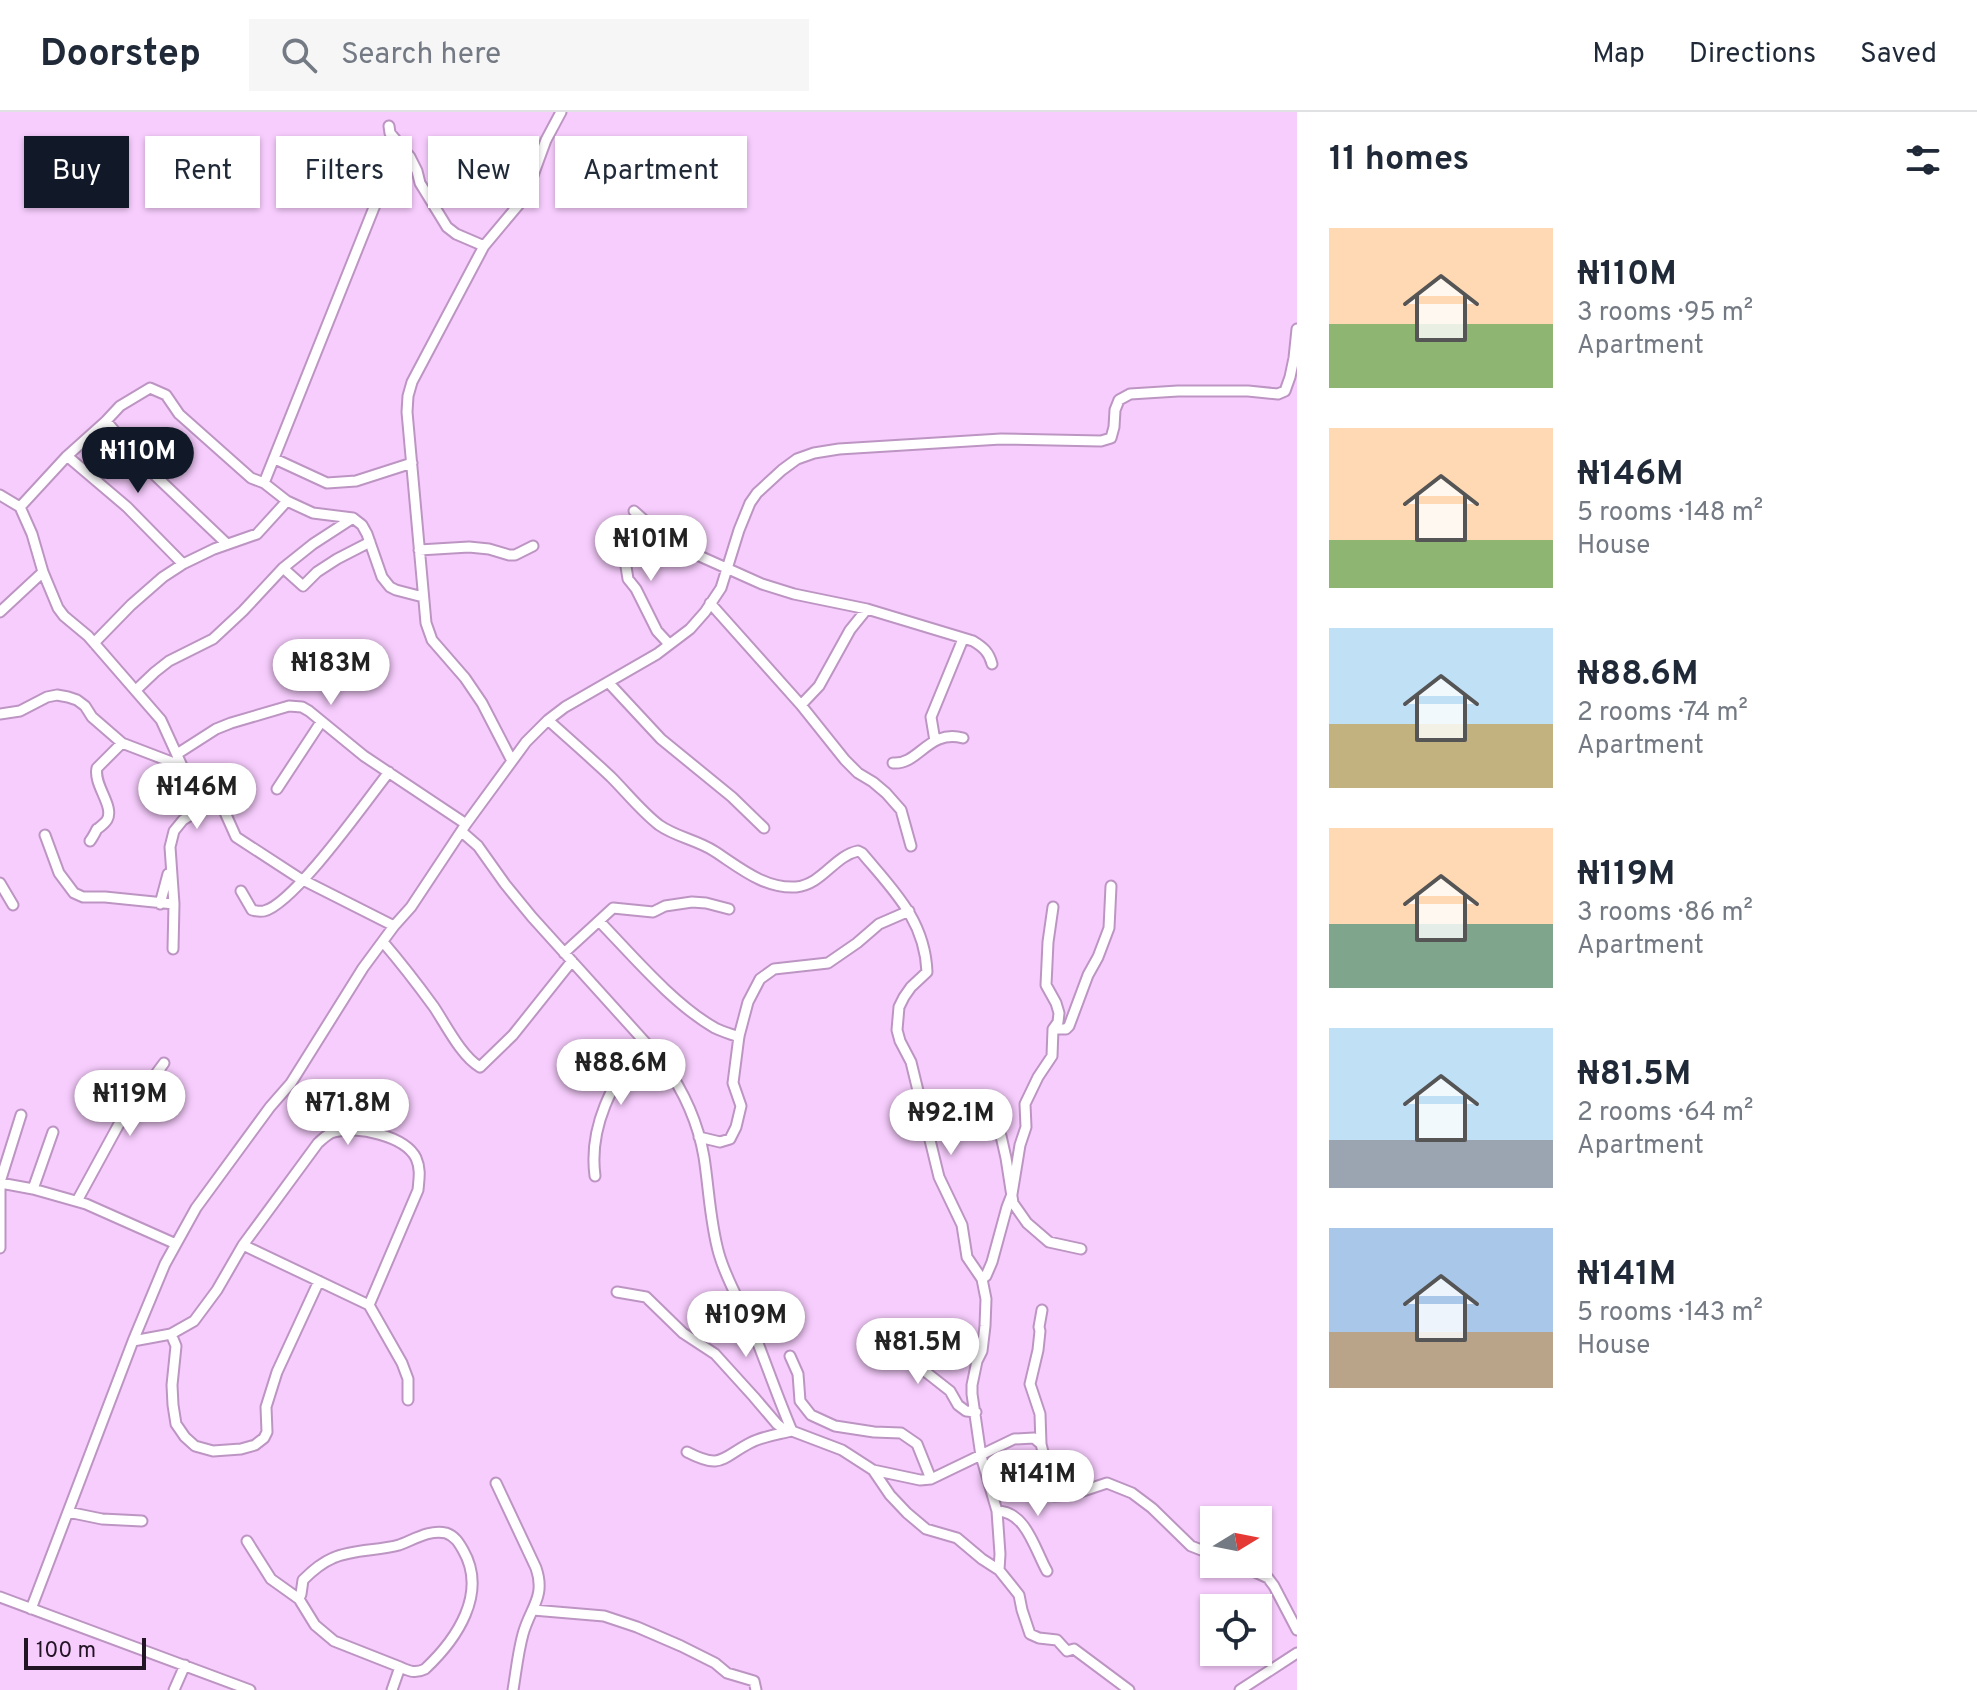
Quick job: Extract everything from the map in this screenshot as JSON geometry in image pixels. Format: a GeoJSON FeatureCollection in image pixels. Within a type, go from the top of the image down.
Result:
{"type":"FeatureCollection","features":[{"type":"Feature","properties":{"kind":"street"},"geometry":{"type":"LineString","coordinates":[[512,761],[482,703],[432,640],[426,623],[408,396],[412,382],[484,246],[520,203],[561,112]]}},
{"type":"Feature","properties":{"kind":"street"},"geometry":{"type":"LineString","coordinates":[[389,126],[392,136]]}},
{"type":"Feature","properties":{"kind":"street"},"geometry":{"type":"LineString","coordinates":[[412,161],[420,183],[447,227],[484,246]]}},
{"type":"Feature","properties":{"kind":"street"},"geometry":{"type":"LineString","coordinates":[[264,483],[374,208]]}},
{"type":"Feature","properties":{"kind":"street"},"geometry":{"type":"LineString","coordinates":[[31,1609],[133,1341],[165,1264],[196,1208],[291,1083],[363,968],[411,907],[526,742],[565,707],[647,661],[690,629],[721,588],[750,503],[768,482],[797,459],[852,447],[1001,439],[1101,441],[1111,438],[1119,400],[1130,394],[1248,391],[1278,394],[1285,391],[1290,377],[1297,329]]}},
{"type":"Feature","properties":{"kind":"street"},"geometry":{"type":"LineString","coordinates":[[20,507],[67,456],[120,406],[150,388],[166,395],[179,414],[251,478],[313,513],[353,518],[362,525],[382,577],[390,587],[423,597]]}},
{"type":"Feature","properties":{"kind":"street"},"geometry":{"type":"LineString","coordinates":[[106,421],[140,461],[227,544]]}},
{"type":"Feature","properties":{"kind":"street"},"geometry":{"type":"LineString","coordinates":[[67,456],[127,507],[183,564]]}},
{"type":"Feature","properties":{"kind":"street"},"geometry":{"type":"LineString","coordinates":[[275,459],[327,483],[356,481],[412,463]]}},
{"type":"Feature","properties":{"kind":"street"},"geometry":{"type":"LineString","coordinates":[[0,495],[20,507],[58,608],[94,643],[161,720],[190,779],[223,808],[236,837],[304,881],[394,926]]}},
{"type":"Feature","properties":{"kind":"street"},"geometry":{"type":"LineString","coordinates":[[94,643],[147,590],[183,564],[257,534],[287,501]]}},
{"type":"Feature","properties":{"kind":"street"},"geometry":{"type":"LineString","coordinates":[[634,511],[676,544],[762,584],[867,609],[963,639],[982,647],[990,654],[992,664]]}},
{"type":"Feature","properties":{"kind":"street"},"geometry":{"type":"LineString","coordinates":[[136,690],[169,661],[213,639],[283,568],[353,518]]}},
{"type":"Feature","properties":{"kind":"street"},"geometry":{"type":"LineString","coordinates":[[620,529],[628,579],[657,631],[669,644]]}},
{"type":"Feature","properties":{"kind":"street"},"geometry":{"type":"LineString","coordinates":[[283,568],[303,586],[317,572],[370,542]]}},
{"type":"Feature","properties":{"kind":"street"},"geometry":{"type":"LineString","coordinates":[[419,550],[469,547],[515,555],[533,546]]}},
{"type":"Feature","properties":{"kind":"street"},"geometry":{"type":"LineString","coordinates":[[0,612],[43,572]]}},
{"type":"Feature","properties":{"kind":"street"},"geometry":{"type":"LineString","coordinates":[[710,603],[801,705],[845,760],[886,793],[901,810],[911,846]]}},
{"type":"Feature","properties":{"kind":"street"},"geometry":{"type":"LineString","coordinates":[[801,705],[819,686],[850,630],[867,609]]}},
{"type":"Feature","properties":{"kind":"street"},"geometry":{"type":"LineString","coordinates":[[935,741],[931,717],[963,639]]}},
{"type":"Feature","properties":{"kind":"street"},"geometry":{"type":"LineString","coordinates":[[608,682],[661,739],[732,797],[764,828]]}},
{"type":"Feature","properties":{"kind":"street"},"geometry":{"type":"LineString","coordinates":[[0,714],[20,711],[47,697],[68,697],[85,706],[92,717],[122,743],[182,766]]}},
{"type":"Feature","properties":{"kind":"street"},"geometry":{"type":"LineString","coordinates":[[177,754],[216,729],[289,706],[302,707],[464,828],[505,884],[663,1062],[680,1087],[703,1154],[719,1255],[753,1333],[789,1431]]}},
{"type":"Feature","properties":{"kind":"street"},"geometry":{"type":"LineString","coordinates":[[548,720],[660,825],[705,845],[761,881],[794,887],[807,885],[839,860],[858,851],[909,911],[919,931],[927,972],[904,997],[899,1007],[897,1030],[911,1062],[939,1177],[962,1225],[967,1257],[982,1279],[986,1299],[982,1351],[972,1385],[981,1456],[997,1511],[999,1570]]}},
{"type":"Feature","properties":{"kind":"street"},"geometry":{"type":"LineString","coordinates":[[277,789],[321,722]]}},
{"type":"Feature","properties":{"kind":"street"},"geometry":{"type":"LineString","coordinates":[[893,763],[906,762],[935,741],[951,735],[963,738]]}},
{"type":"Feature","properties":{"kind":"street"},"geometry":{"type":"LineString","coordinates":[[90,841],[109,816],[95,772],[122,743]]}},
{"type":"Feature","properties":{"kind":"street"},"geometry":{"type":"LineString","coordinates":[[241,891],[252,910],[264,911],[273,907],[304,881],[389,772]]}},
{"type":"Feature","properties":{"kind":"street"},"geometry":{"type":"LineString","coordinates":[[173,949],[170,847],[174,831],[183,820],[215,800]]}},
{"type":"Feature","properties":{"kind":"street"},"geometry":{"type":"LineString","coordinates":[[45,835],[59,873],[74,893],[83,897],[174,904]]}},
{"type":"Feature","properties":{"kind":"street"},"geometry":{"type":"LineString","coordinates":[[160,904],[170,859]]}},
{"type":"Feature","properties":{"kind":"street"},"geometry":{"type":"LineString","coordinates":[[0,883],[13,905]]}},
{"type":"Feature","properties":{"kind":"street"},"geometry":{"type":"LineString","coordinates":[[1053,1029],[1069,1026],[1098,957],[1109,928],[1111,886]]}},
{"type":"Feature","properties":{"kind":"street"},"geometry":{"type":"LineString","coordinates":[[564,953],[613,908],[653,912],[665,906],[692,902],[729,909]]}},
{"type":"Feature","properties":{"kind":"street"},"geometry":{"type":"LineString","coordinates":[[982,1279],[992,1262],[1012,1194],[1026,1127],[1025,1104],[1052,1056],[1053,1029],[1059,1013],[1046,985],[1053,907]]}},
{"type":"Feature","properties":{"kind":"street"},"geometry":{"type":"LineString","coordinates":[[699,1137],[720,1142],[730,1139],[736,1127],[741,1106],[733,1083],[739,1037],[748,1002],[760,979],[774,969],[828,963],[879,924],[909,911]]}},
{"type":"Feature","properties":{"kind":"street"},"geometry":{"type":"LineString","coordinates":[[599,921],[656,981],[680,1001],[716,1028],[739,1037]]}},
{"type":"Feature","properties":{"kind":"street"},"geometry":{"type":"LineString","coordinates":[[383,942],[480,1067],[513,1035],[572,961]]}},
{"type":"Feature","properties":{"kind":"street"},"geometry":{"type":"LineString","coordinates":[[595,1176],[593,1147],[602,1108],[642,1039]]}},
{"type":"Feature","properties":{"kind":"street"},"geometry":{"type":"LineString","coordinates":[[77,1201],[119,1124],[164,1063]]}},
{"type":"Feature","properties":{"kind":"street"},"geometry":{"type":"LineString","coordinates":[[0,1248],[0,1184],[21,1115]]}},
{"type":"Feature","properties":{"kind":"street"},"geometry":{"type":"LineString","coordinates":[[133,1341],[171,1334],[194,1321],[217,1290],[243,1245],[318,1143],[331,1132],[353,1129],[392,1139],[415,1155],[420,1172],[418,1190],[369,1305]]}},
{"type":"Feature","properties":{"kind":"street"},"geometry":{"type":"LineString","coordinates":[[33,1189],[53,1132]]}},
{"type":"Feature","properties":{"kind":"street"},"geometry":{"type":"LineString","coordinates":[[1001,1136],[1013,1203],[1027,1223],[1049,1242],[1081,1249]]}},
{"type":"Feature","properties":{"kind":"street"},"geometry":{"type":"LineString","coordinates":[[0,1184],[77,1201],[176,1244]]}},
{"type":"Feature","properties":{"kind":"street"},"geometry":{"type":"LineString","coordinates":[[243,1245],[369,1305],[402,1363],[408,1379],[408,1400]]}},
{"type":"Feature","properties":{"kind":"street"},"geometry":{"type":"LineString","coordinates":[[171,1334],[176,1346],[173,1405],[176,1424],[185,1437],[195,1446],[213,1451],[255,1445],[267,1432],[266,1407],[274,1381],[319,1281]]}},
{"type":"Feature","properties":{"kind":"street"},"geometry":{"type":"LineString","coordinates":[[617,1292],[646,1297],[683,1333],[715,1354],[777,1424],[842,1450],[873,1470],[920,1480],[931,1479],[1014,1439],[1034,1438],[1041,1444]]}},
{"type":"Feature","properties":{"kind":"street"},"geometry":{"type":"LineString","coordinates":[[1042,1310],[1038,1350],[1030,1384],[1040,1414],[1041,1444],[1054,1496],[1071,1495],[1107,1483],[1132,1493],[1191,1546],[1200,1550]]}},
{"type":"Feature","properties":{"kind":"street"},"geometry":{"type":"LineString","coordinates":[[870,1336],[889,1359],[911,1363],[922,1369],[950,1391],[958,1405],[966,1411],[976,1412]]}},
{"type":"Feature","properties":{"kind":"street"},"geometry":{"type":"LineString","coordinates":[[790,1356],[798,1374],[800,1401],[811,1415],[835,1426],[901,1433],[917,1444],[931,1479]]}},
{"type":"Feature","properties":{"kind":"street"},"geometry":{"type":"LineString","coordinates":[[687,1452],[704,1461],[714,1461],[733,1455],[759,1438],[789,1431]]}},
{"type":"Feature","properties":{"kind":"street"},"geometry":{"type":"LineString","coordinates":[[873,1470],[890,1495],[926,1529],[957,1538],[999,1570],[1019,1595],[1030,1634],[1057,1640],[1067,1651],[1074,1649],[1129,1690]]}},
{"type":"Feature","properties":{"kind":"street"},"geometry":{"type":"LineString","coordinates":[[496,1483],[541,1581],[540,1591],[523,1631],[513,1690]]}},
{"type":"Feature","properties":{"kind":"street"},"geometry":{"type":"LineString","coordinates":[[997,1511],[1006,1511],[1017,1519],[1047,1571]]}},
{"type":"Feature","properties":{"kind":"street"},"geometry":{"type":"LineString","coordinates":[[68,1512],[102,1519],[142,1521]]}},
{"type":"Feature","properties":{"kind":"street"},"geometry":{"type":"LineString","coordinates":[[247,1541],[271,1579],[299,1599],[315,1625],[334,1641],[409,1672],[425,1669],[461,1626],[472,1588],[471,1572],[456,1538],[435,1533],[398,1545],[337,1556],[320,1565],[303,1580],[299,1599]]}},
{"type":"Feature","properties":{"kind":"street"},"geometry":{"type":"LineString","coordinates":[[1268,1578],[1297,1630]]}},
{"type":"Feature","properties":{"kind":"street"},"geometry":{"type":"LineString","coordinates":[[0,1597],[250,1690]]}},
{"type":"Feature","properties":{"kind":"street"},"geometry":{"type":"LineString","coordinates":[[533,1610],[604,1616],[637,1627],[707,1659],[727,1673],[754,1681],[756,1690]]}},
{"type":"Feature","properties":{"kind":"street"},"geometry":{"type":"LineString","coordinates":[[1240,1690],[1297,1653]]}},
{"type":"Feature","properties":{"kind":"street"},"geometry":{"type":"LineString","coordinates":[[174,1690],[185,1665]]}},
{"type":"Feature","properties":{"kind":"street"},"geometry":{"type":"LineString","coordinates":[[392,1690],[400,1667]]}}]}
